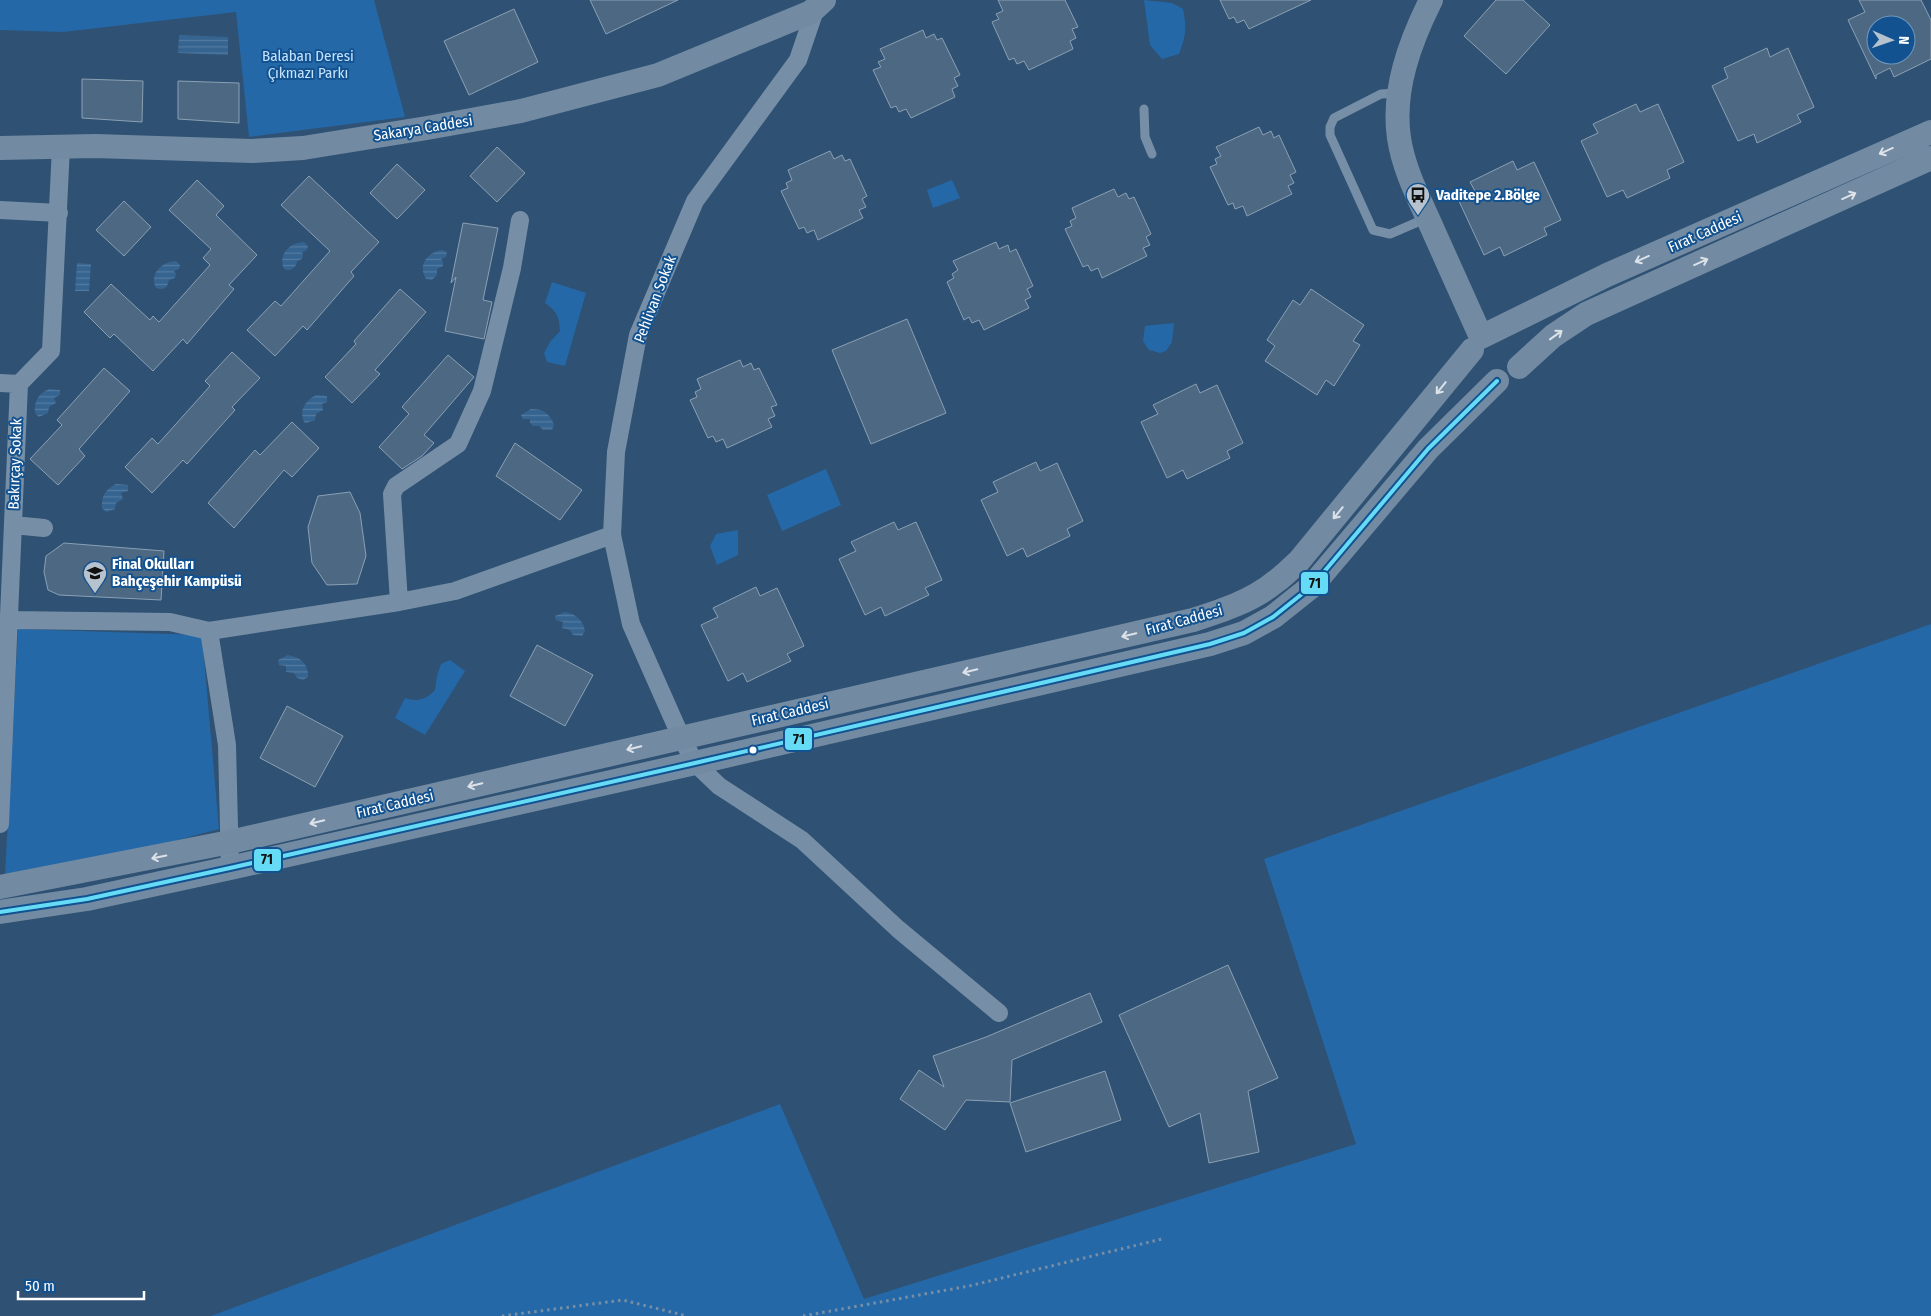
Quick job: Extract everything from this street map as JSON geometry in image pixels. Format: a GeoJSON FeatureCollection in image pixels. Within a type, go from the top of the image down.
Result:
{"type":"FeatureCollection","features":[{"type":"Feature","properties":{"kind":"main road"},"geometry":{"type":"LineString","coordinates":[[1431,0],[1419,24],[1404,64],[1398,106],[1399,138],[1408,175],[1428,218],[1477,344]]}},
{"type":"Feature","properties":{"kind":"main road","name":"Sakarya Caddesi"},"geometry":{"type":"LineString","coordinates":[[0,148],[95,146],[252,151],[303,148],[521,112],[658,75],[811,12],[820,3]]}},
{"type":"Feature","properties":{"kind":"main road","name":"Fırat Caddesi"},"geometry":{"type":"LineString","coordinates":[[0,887],[230,842],[1193,620],[1222,611],[1275,583],[1299,561],[1477,344],[1607,275],[1931,132]]}},
{"type":"Feature","properties":{"kind":"main road","name":"Fırat Caddesi"},"geometry":{"type":"LineString","coordinates":[[1518,367],[1553,336],[1586,314],[1931,158]]}},
{"type":"Feature","properties":{"kind":"main road"},"geometry":{"type":"LineString","coordinates":[[1496,334],[1504,334],[1510,338],[1517,349],[1518,367],[1508,377],[1497,382],[1487,379],[1476,370],[1471,359],[1477,344],[1496,334]]}},
{"type":"Feature","properties":{"kind":"main road","name":"Fırat Caddesi"},"geometry":{"type":"LineString","coordinates":[[0,912],[86,899],[230,868],[1210,644],[1244,633],[1274,617],[1312,586],[1428,449],[1497,382]]}},
{"type":"Feature","properties":{"kind":"street","name":"Pehlivan Sokak"},"geometry":{"type":"LineString","coordinates":[[820,3],[798,60],[695,201],[638,335],[616,452],[612,535],[631,624],[681,737],[695,763],[718,786],[802,840],[898,929],[999,1013]]}},
{"type":"Feature","properties":{"kind":"street"},"geometry":{"type":"LineString","coordinates":[[0,383],[19,384],[51,351],[61,147]]}},
{"type":"Feature","properties":{"kind":"street"},"geometry":{"type":"LineString","coordinates":[[0,210],[58,214]]}},
{"type":"Feature","properties":{"kind":"street"},"geometry":{"type":"LineString","coordinates":[[400,602],[392,494],[396,486],[458,444],[482,391],[512,268],[520,220]]}},
{"type":"Feature","properties":{"kind":"street","name":"Bakırçay Sokak"},"geometry":{"type":"LineString","coordinates":[[0,824],[9,620],[5,585],[13,525],[19,384]]}},
{"type":"Feature","properties":{"kind":"street"},"geometry":{"type":"LineString","coordinates":[[13,525],[44,528]]}},
{"type":"Feature","properties":{"kind":"street"},"geometry":{"type":"LineString","coordinates":[[9,620],[170,622],[209,631],[400,602],[455,591],[612,535]]}},
{"type":"Feature","properties":{"kind":"street"},"geometry":{"type":"LineString","coordinates":[[209,631],[227,745],[230,868]]}},
{"type":"Feature","properties":{"kind":"lane"},"geometry":{"type":"LineString","coordinates":[[1400,92],[1381,94],[1334,118],[1330,128],[1330,135],[1373,230],[1390,234],[1428,218]]}},
{"type":"Feature","properties":{"kind":"lane"},"geometry":{"type":"LineString","coordinates":[[1144,109],[1145,137],[1152,154]]}},
{"type":"Feature","properties":{"kind":"path"},"geometry":{"type":"LineString","coordinates":[[803,1316],[969,1286],[1162,1239]]}},
{"type":"Feature","properties":{"kind":"path"},"geometry":{"type":"LineString","coordinates":[[502,1316],[623,1300],[687,1316]]}},
{"type":"Feature","properties":{"kind":"green space","name":"Balaban Deresi Çıkmazı Parkı"},"geometry":{"type":"Polygon","coordinates":[[[0,0],[374,0],[405,117],[249,137],[236,12],[63,32],[0,30],[0,0]]]}},
{"type":"Feature","properties":{"kind":"green space"},"geometry":{"type":"Polygon","coordinates":[[[1144,0],[1172,3],[1183,9],[1185,32],[1179,54],[1162,59],[1150,45],[1144,0]]]}},
{"type":"Feature","properties":{"kind":"green space"},"geometry":{"type":"Polygon","coordinates":[[[952,180],[960,198],[933,208],[927,190],[952,180]]]}},
{"type":"Feature","properties":{"kind":"green space"},"geometry":{"type":"Polygon","coordinates":[[[552,282],[586,293],[565,366],[547,362],[544,353],[550,342],[560,331],[557,315],[545,303],[552,282]]]}},
{"type":"Feature","properties":{"kind":"green space"},"geometry":{"type":"Polygon","coordinates":[[[1174,323],[1172,342],[1166,351],[1160,353],[1149,350],[1143,341],[1145,326],[1174,323]]]}},
{"type":"Feature","properties":{"kind":"green space"},"geometry":{"type":"Polygon","coordinates":[[[826,469],[841,505],[782,531],[767,495],[826,469]]]}},
{"type":"Feature","properties":{"kind":"green space"},"geometry":{"type":"Polygon","coordinates":[[[738,530],[738,555],[717,565],[710,546],[716,534],[738,530]]]}},
{"type":"Feature","properties":{"kind":"green space"},"geometry":{"type":"Polygon","coordinates":[[[1931,624],[1931,1316],[211,1316],[780,1104],[864,1299],[1356,1144],[1264,859],[1931,624]]]}},
{"type":"Feature","properties":{"kind":"green space"},"geometry":{"type":"Polygon","coordinates":[[[18,629],[202,635],[219,829],[148,848],[5,875],[18,629]]]}},
{"type":"Feature","properties":{"kind":"green space"},"geometry":{"type":"Polygon","coordinates":[[[450,660],[465,671],[425,735],[395,718],[405,698],[422,699],[435,690],[441,664],[450,660]]]}},
{"type":"Feature","properties":{"kind":"shaded area"},"geometry":{"type":"Polygon","coordinates":[[[179,35],[228,37],[228,55],[178,53],[179,35]]]}},
{"type":"Feature","properties":{"kind":"shaded area"},"geometry":{"type":"Polygon","coordinates":[[[304,242],[308,246],[307,250],[302,252],[302,259],[297,261],[293,269],[284,269],[282,259],[286,250],[289,247],[304,242]]]}},
{"type":"Feature","properties":{"kind":"shaded area"},"geometry":{"type":"Polygon","coordinates":[[[442,250],[447,252],[446,257],[441,259],[443,266],[437,269],[437,275],[432,280],[426,279],[423,269],[425,260],[432,253],[442,250]]]}},
{"type":"Feature","properties":{"kind":"shaded area"},"geometry":{"type":"Polygon","coordinates":[[[176,261],[180,265],[179,269],[174,271],[176,274],[175,278],[169,280],[165,288],[156,288],[154,278],[158,269],[176,261]]]}},
{"type":"Feature","properties":{"kind":"shaded area"},"geometry":{"type":"Polygon","coordinates":[[[77,263],[91,264],[89,291],[75,291],[77,263]]]}},
{"type":"Feature","properties":{"kind":"shaded area"},"geometry":{"type":"Polygon","coordinates":[[[49,389],[60,390],[60,395],[54,398],[56,403],[49,407],[48,413],[39,417],[35,413],[36,401],[42,393],[49,389]]]}},
{"type":"Feature","properties":{"kind":"shaded area"},"geometry":{"type":"Polygon","coordinates":[[[316,395],[327,396],[327,402],[322,404],[323,410],[316,414],[315,420],[306,423],[302,414],[304,406],[316,395]]]}},
{"type":"Feature","properties":{"kind":"shaded area"},"geometry":{"type":"Polygon","coordinates":[[[531,409],[548,414],[554,424],[552,430],[543,430],[539,426],[533,426],[530,423],[530,419],[523,419],[521,415],[531,409]]]}},
{"type":"Feature","properties":{"kind":"shaded area"},"geometry":{"type":"Polygon","coordinates":[[[116,484],[128,485],[128,491],[121,493],[123,499],[116,503],[115,509],[106,512],[102,508],[103,496],[109,488],[116,484]]]}},
{"type":"Feature","properties":{"kind":"shaded area"},"geometry":{"type":"Polygon","coordinates":[[[565,612],[576,616],[581,621],[585,631],[582,636],[573,635],[570,630],[562,628],[563,622],[556,620],[555,616],[565,612]]]}},
{"type":"Feature","properties":{"kind":"shaded area"},"geometry":{"type":"Polygon","coordinates":[[[288,655],[296,657],[303,662],[307,668],[308,677],[303,680],[297,678],[294,673],[286,672],[286,666],[279,665],[278,660],[288,655]]]}},
{"type":"Feature","properties":{"kind":"building"},"geometry":{"type":"Polygon","coordinates":[[[590,0],[678,0],[606,34],[590,0]]]}},
{"type":"Feature","properties":{"kind":"building"},"geometry":{"type":"Polygon","coordinates":[[[998,0],[1065,0],[1078,27],[1072,29],[1076,38],[1070,41],[1073,49],[1029,70],[1024,61],[1017,64],[1014,58],[1009,60],[992,22],[999,19],[996,14],[1003,11],[998,0]]]}},
{"type":"Feature","properties":{"kind":"building"},"geometry":{"type":"Polygon","coordinates":[[[1220,0],[1311,0],[1249,29],[1244,20],[1237,23],[1234,17],[1229,19],[1220,0]]]}},
{"type":"Feature","properties":{"kind":"building"},"geometry":{"type":"Polygon","coordinates":[[[1496,0],[1523,0],[1550,25],[1506,74],[1464,36],[1496,0]]]}},
{"type":"Feature","properties":{"kind":"building"},"geometry":{"type":"Polygon","coordinates":[[[1859,0],[1921,0],[1931,20],[1931,59],[1894,77],[1890,68],[1876,75],[1876,79],[1869,65],[1916,65],[1916,15],[1866,15],[1866,58],[1848,20],[1865,12],[1859,0]]]}},
{"type":"Feature","properties":{"kind":"building"},"geometry":{"type":"Polygon","coordinates":[[[514,9],[538,62],[469,95],[444,41],[514,9]]]}},
{"type":"Feature","properties":{"kind":"building"},"geometry":{"type":"Polygon","coordinates":[[[923,30],[926,38],[934,34],[937,40],[942,38],[960,75],[954,78],[958,86],[952,89],[955,97],[911,118],[906,109],[899,112],[896,106],[891,108],[873,70],[881,67],[878,62],[885,59],[880,49],[923,30]]]}},
{"type":"Feature","properties":{"kind":"building"},"geometry":{"type":"Polygon","coordinates":[[[1767,48],[1770,57],[1788,48],[1814,107],[1797,115],[1801,122],[1757,143],[1754,134],[1738,141],[1712,86],[1728,78],[1724,68],[1767,48]]]}},
{"type":"Feature","properties":{"kind":"building"},"geometry":{"type":"Polygon","coordinates":[[[82,79],[143,81],[142,122],[82,118],[82,79]]]}},
{"type":"Feature","properties":{"kind":"building"},"geometry":{"type":"Polygon","coordinates":[[[178,81],[239,83],[239,123],[178,119],[178,81]]]}},
{"type":"Feature","properties":{"kind":"building"},"geometry":{"type":"Polygon","coordinates":[[[1636,104],[1640,112],[1658,104],[1684,162],[1667,170],[1670,178],[1627,198],[1623,190],[1607,197],[1581,141],[1598,133],[1593,124],[1636,104]]]}},
{"type":"Feature","properties":{"kind":"building"},"geometry":{"type":"Polygon","coordinates":[[[1259,127],[1263,135],[1271,131],[1274,138],[1279,135],[1296,172],[1290,175],[1294,183],[1288,186],[1292,194],[1247,216],[1243,206],[1235,209],[1233,203],[1228,205],[1210,167],[1217,164],[1215,159],[1221,156],[1216,147],[1259,127]]]}},
{"type":"Feature","properties":{"kind":"building"},"geometry":{"type":"Polygon","coordinates":[[[497,147],[525,173],[497,202],[470,176],[497,147]]]}},
{"type":"Feature","properties":{"kind":"building"},"geometry":{"type":"Polygon","coordinates":[[[830,151],[834,159],[842,155],[845,161],[850,159],[867,196],[862,199],[866,207],[859,210],[863,218],[818,240],[814,230],[807,233],[804,227],[799,229],[781,191],[788,188],[786,183],[792,180],[788,170],[830,151]]]}},
{"type":"Feature","properties":{"kind":"building"},"geometry":{"type":"Polygon","coordinates":[[[1513,161],[1517,170],[1534,162],[1561,220],[1544,228],[1547,235],[1504,256],[1500,247],[1484,255],[1458,199],[1475,191],[1470,182],[1513,161]]]}},
{"type":"Feature","properties":{"kind":"building"},"geometry":{"type":"Polygon","coordinates":[[[397,164],[425,190],[397,219],[370,193],[397,164]]]}},
{"type":"Feature","properties":{"kind":"building"},"geometry":{"type":"Polygon","coordinates":[[[309,176],[379,242],[351,272],[354,276],[307,330],[303,326],[275,356],[247,330],[275,301],[281,306],[330,251],[281,205],[309,176]]]}},
{"type":"Feature","properties":{"kind":"building"},"geometry":{"type":"Polygon","coordinates":[[[197,180],[224,206],[216,215],[257,255],[229,285],[234,289],[187,344],[183,339],[153,371],[114,334],[110,338],[84,312],[111,284],[150,320],[153,316],[159,322],[210,265],[203,258],[211,249],[169,210],[197,180]]]}},
{"type":"Feature","properties":{"kind":"building"},"geometry":{"type":"Polygon","coordinates":[[[1114,189],[1118,197],[1126,193],[1129,199],[1134,197],[1151,234],[1146,237],[1150,245],[1143,248],[1147,256],[1102,278],[1098,268],[1091,271],[1088,265],[1083,267],[1065,229],[1072,226],[1070,221],[1076,218],[1072,208],[1114,189]]]}},
{"type":"Feature","properties":{"kind":"building"},"geometry":{"type":"Polygon","coordinates":[[[124,201],[151,227],[124,256],[96,230],[124,201]]]}},
{"type":"Feature","properties":{"kind":"building"},"geometry":{"type":"Polygon","coordinates":[[[463,223],[498,228],[483,300],[492,302],[484,339],[445,331],[456,277],[451,283],[463,223]]]}},
{"type":"Feature","properties":{"kind":"building"},"geometry":{"type":"Polygon","coordinates":[[[996,242],[999,249],[1008,245],[1010,252],[1016,249],[1033,286],[1027,289],[1031,297],[1025,300],[1029,308],[984,330],[979,320],[972,323],[969,317],[964,320],[947,282],[954,278],[952,274],[958,270],[953,261],[996,242]]]}},
{"type":"Feature","properties":{"kind":"building"},"geometry":{"type":"Polygon","coordinates":[[[400,289],[426,312],[375,370],[380,374],[352,403],[325,377],[356,344],[354,341],[400,289]]]}},
{"type":"Feature","properties":{"kind":"building"},"geometry":{"type":"Polygon","coordinates":[[[1311,289],[1364,325],[1353,341],[1360,345],[1334,386],[1326,380],[1317,395],[1265,361],[1275,346],[1267,340],[1293,300],[1300,305],[1311,289]]]}},
{"type":"Feature","properties":{"kind":"building"},"geometry":{"type":"Polygon","coordinates":[[[907,319],[946,413],[871,444],[832,350],[907,319]]]}},
{"type":"Feature","properties":{"kind":"building"},"geometry":{"type":"Polygon","coordinates":[[[232,352],[260,378],[232,407],[235,410],[187,464],[183,460],[152,493],[125,467],[152,438],[158,444],[210,386],[205,381],[232,352]]]}},
{"type":"Feature","properties":{"kind":"building"},"geometry":{"type":"Polygon","coordinates":[[[448,355],[474,377],[424,435],[434,443],[422,456],[402,469],[379,447],[409,414],[402,407],[448,355]]]}},
{"type":"Feature","properties":{"kind":"building"},"geometry":{"type":"Polygon","coordinates":[[[740,360],[743,367],[751,363],[754,370],[759,368],[777,405],[771,407],[775,416],[768,419],[772,427],[727,448],[723,439],[716,442],[713,436],[708,438],[690,400],[697,397],[695,392],[701,389],[697,379],[740,360]]]}},
{"type":"Feature","properties":{"kind":"building"},"geometry":{"type":"Polygon","coordinates":[[[104,368],[130,391],[79,449],[85,456],[58,485],[30,459],[62,425],[57,420],[104,368]]]}},
{"type":"Feature","properties":{"kind":"building"},"geometry":{"type":"Polygon","coordinates":[[[1196,384],[1200,393],[1217,385],[1243,443],[1227,451],[1230,458],[1187,479],[1183,470],[1167,478],[1141,422],[1158,414],[1153,405],[1196,384]]]}},
{"type":"Feature","properties":{"kind":"building"},"geometry":{"type":"Polygon","coordinates":[[[292,422],[319,448],[292,477],[284,470],[234,528],[208,503],[255,450],[260,455],[292,422]]]}},
{"type":"Feature","properties":{"kind":"building"},"geometry":{"type":"Polygon","coordinates":[[[515,443],[582,490],[560,520],[496,476],[515,443]]]}},
{"type":"Feature","properties":{"kind":"building"},"geometry":{"type":"Polygon","coordinates":[[[1036,462],[1040,471],[1057,463],[1083,521],[1067,529],[1070,536],[1027,557],[1023,548],[1007,556],[981,500],[998,492],[993,482],[1036,462]]]}},
{"type":"Feature","properties":{"kind":"building"},"geometry":{"type":"Polygon","coordinates":[[[350,492],[360,513],[366,556],[357,584],[327,585],[312,563],[308,527],[318,496],[350,492]]]}},
{"type":"Feature","properties":{"kind":"building"},"geometry":{"type":"Polygon","coordinates":[[[894,522],[898,530],[916,522],[942,580],[925,588],[929,595],[885,616],[881,607],[865,615],[839,559],[856,551],[851,542],[894,522]]]}},
{"type":"Feature","properties":{"kind":"building"},"geometry":{"type":"Polygon","coordinates":[[[64,543],[164,551],[161,600],[59,595],[48,590],[44,572],[46,556],[64,543]]]}},
{"type":"Feature","properties":{"kind":"building"},"geometry":{"type":"Polygon","coordinates":[[[756,587],[760,596],[777,588],[804,646],[787,654],[791,661],[747,682],[743,673],[728,681],[701,625],[718,617],[713,608],[756,587]]]}},
{"type":"Feature","properties":{"kind":"building"},"geometry":{"type":"Polygon","coordinates":[[[537,645],[593,675],[565,726],[510,696],[537,645]]]}},
{"type":"Feature","properties":{"kind":"building"},"geometry":{"type":"Polygon","coordinates":[[[287,706],[343,736],[315,787],[260,758],[287,706]]]}},
{"type":"Feature","properties":{"kind":"building"},"geometry":{"type":"Polygon","coordinates":[[[1228,965],[1278,1078],[1248,1091],[1259,1152],[1209,1163],[1200,1113],[1169,1127],[1119,1015],[1228,965]]]}},
{"type":"Feature","properties":{"kind":"building"},"geometry":{"type":"Polygon","coordinates":[[[1090,993],[1102,1022],[1012,1060],[1010,1102],[966,1100],[945,1130],[900,1099],[919,1070],[944,1087],[933,1056],[986,1037],[1090,993]]]}},
{"type":"Feature","properties":{"kind":"building"},"geometry":{"type":"Polygon","coordinates":[[[1105,1071],[1121,1120],[1026,1152],[1010,1103],[1105,1071]]]}},
{"type":"Feature","properties":{"kind":"transit line","name":"71"},"geometry":{"type":"LineString","coordinates":[[0,912],[87,899],[230,868],[1210,644],[1244,633],[1273,617],[1312,586],[1428,449],[1497,381]]}},
{"type":"Feature","properties":{"kind":"place","name":"Vaditepe 2.Bölge"},"geometry":{"type":"Point","coordinates":[1418,216]}},
{"type":"Feature","properties":{"kind":"place","name":"Final Okulları Bahçeşehir Kampüsü"},"geometry":{"type":"Point","coordinates":[95,594]}}]}
